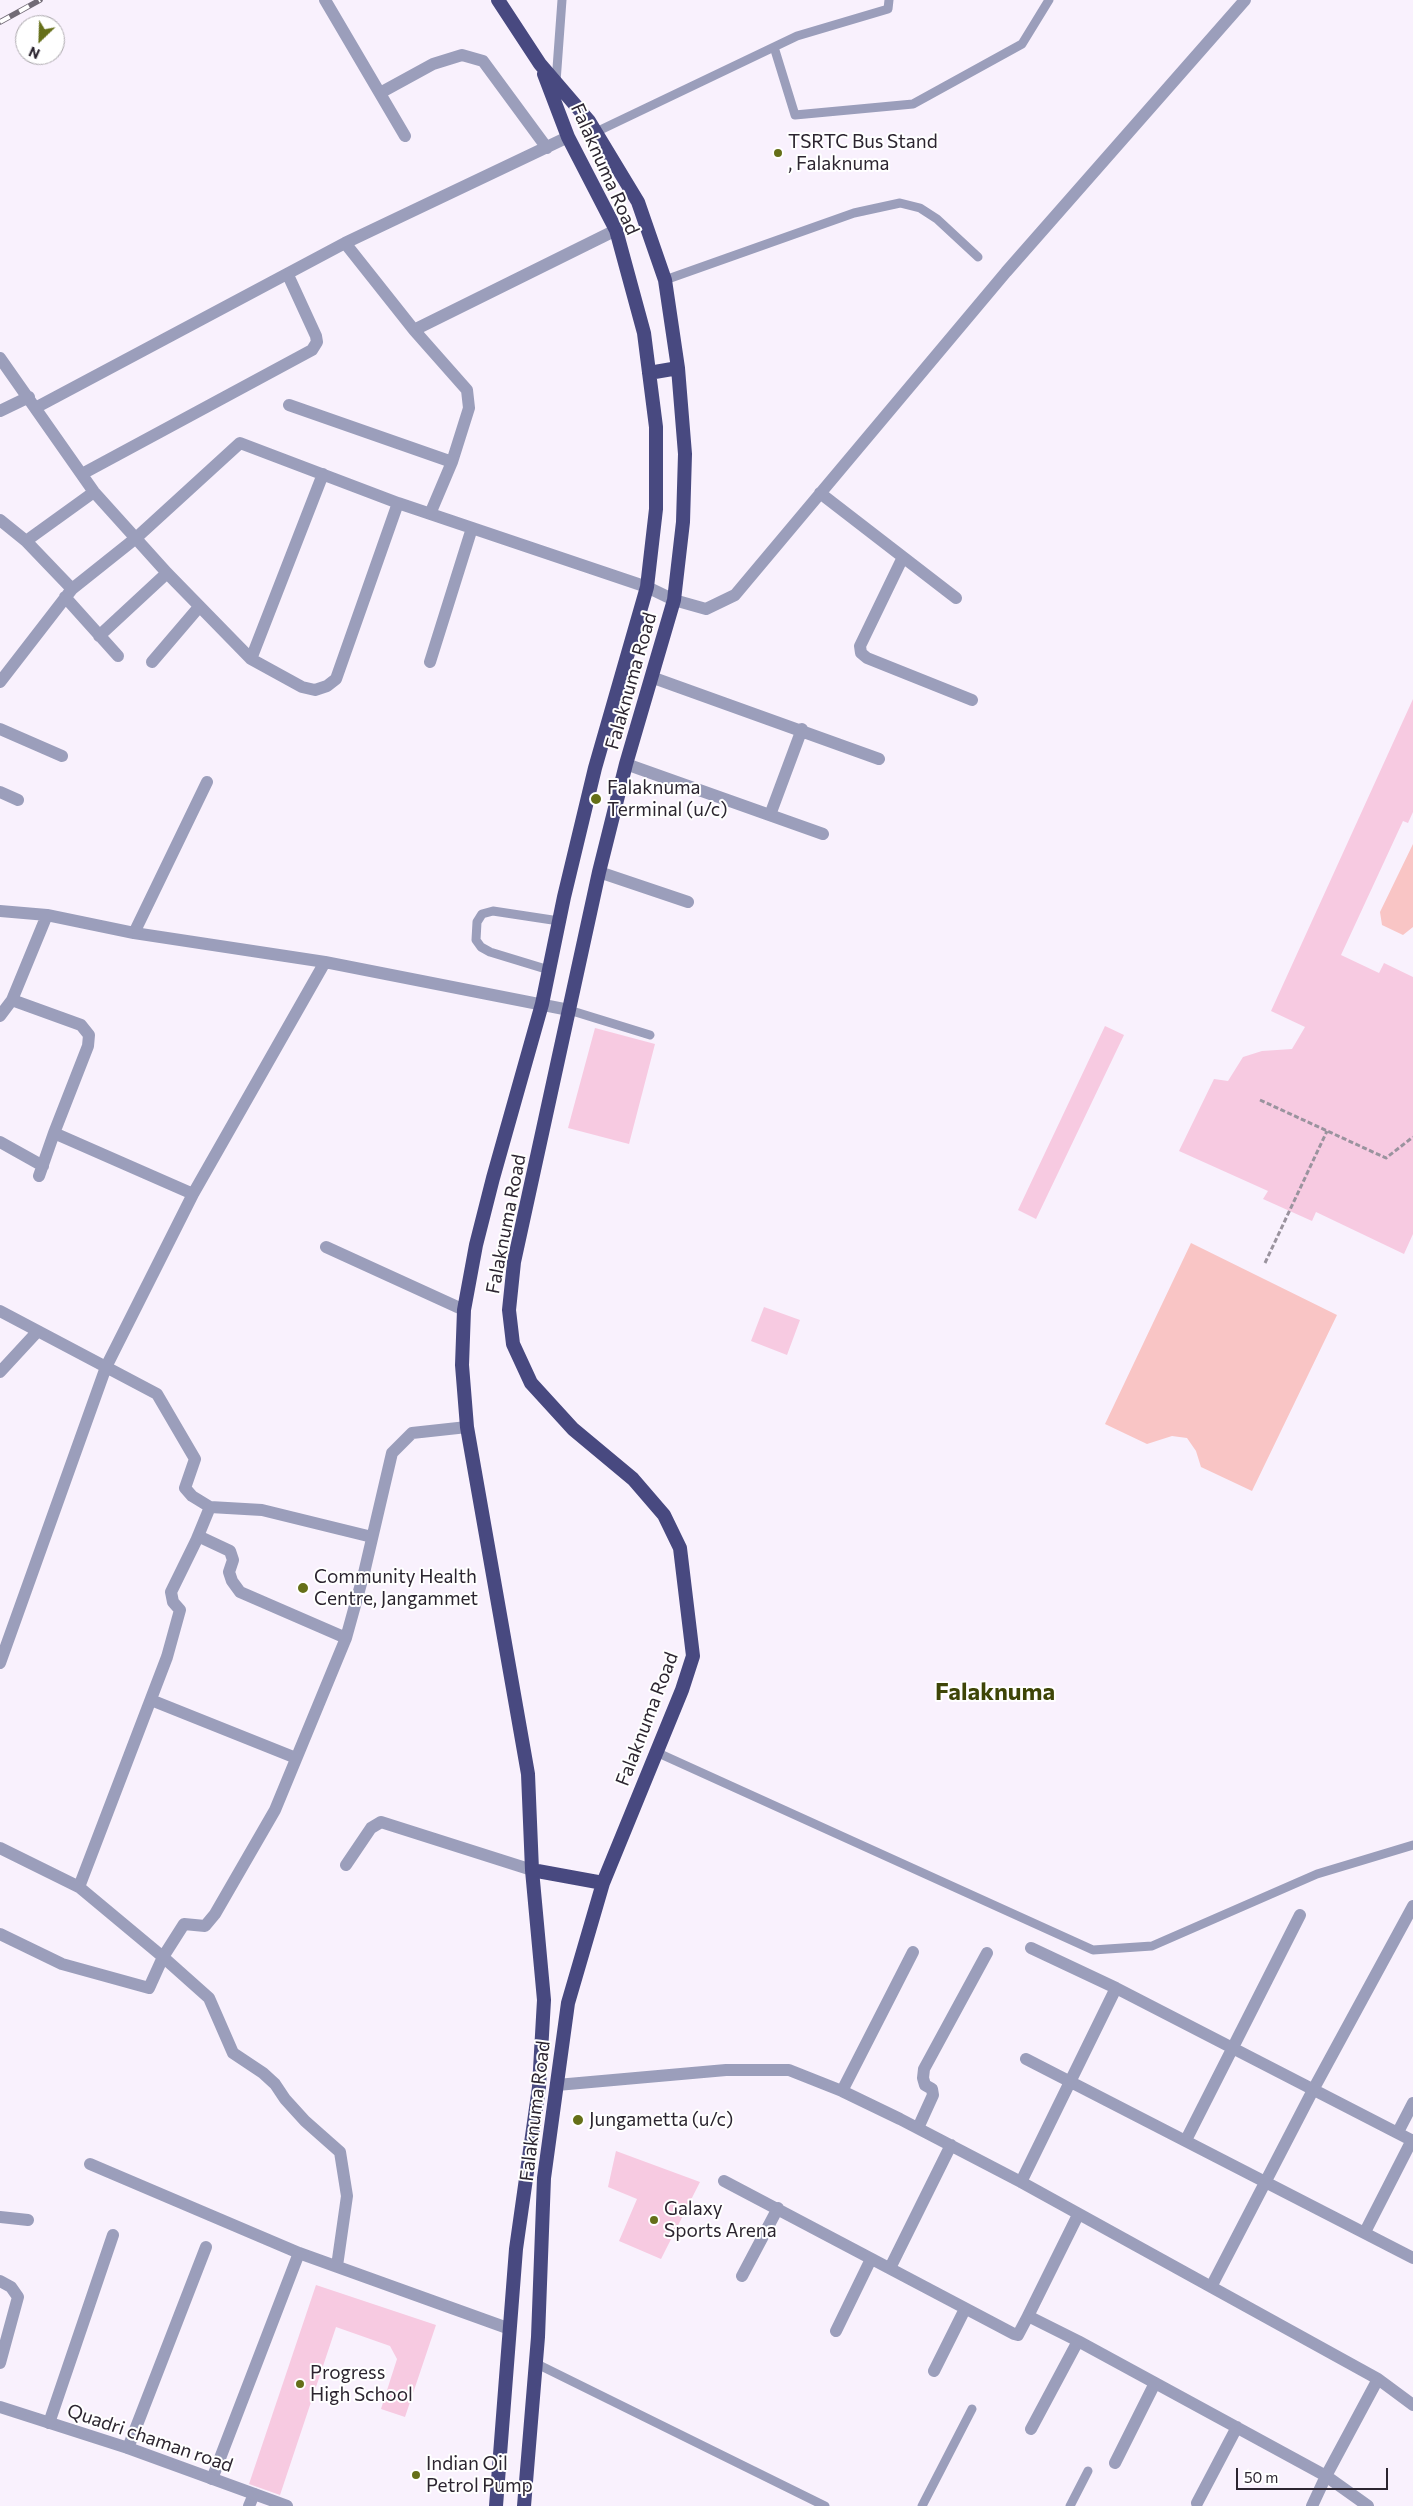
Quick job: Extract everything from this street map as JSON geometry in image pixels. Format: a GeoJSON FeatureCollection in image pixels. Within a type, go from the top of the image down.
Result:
{"type":"FeatureCollection","features":[{"type":"Feature","properties":{"kind":"highway","name":"Falaknuma Road"},"geometry":{"type":"LineString","coordinates":[[498,0],[540,64],[596,132],[638,202],[665,280],[678,368],[685,454],[683,522],[674,600],[626,764],[599,872],[514,1262],[510,1318],[513,1344],[531,1382],[573,1430],[633,1479],[664,1515],[680,1548],[693,1656],[682,1690],[603,1883],[568,2003],[544,2178],[535,2363],[524,2506]]}},
{"type":"Feature","properties":{"kind":"highway","name":"Falaknuma Road"},"geometry":{"type":"LineString","coordinates":[[496,2506],[516,2249],[539,2087],[544,2000],[532,1870],[528,1774],[467,1427],[462,1365],[464,1310],[476,1245],[493,1178],[542,1004],[595,768],[647,587],[656,500],[656,427],[644,332],[616,230],[568,137],[540,64]]}},
{"type":"Feature","properties":{"kind":"highway"},"geometry":{"type":"LineString","coordinates":[[649,373],[678,368]]}},
{"type":"Feature","properties":{"kind":"highway"},"geometry":{"type":"LineString","coordinates":[[532,1870],[603,1883]]}},
{"type":"Feature","properties":{"kind":"street"},"geometry":{"type":"LineString","coordinates":[[325,0],[405,136]]}},
{"type":"Feature","properties":{"kind":"street"},"geometry":{"type":"LineString","coordinates":[[0,682],[68,593],[136,538],[240,443],[398,503],[647,587],[674,600],[706,609],[735,595],[1006,272],[1245,0]]}},
{"type":"Feature","properties":{"kind":"street"},"geometry":{"type":"LineString","coordinates":[[380,93],[433,64],[462,55],[483,61],[547,148]]}},
{"type":"Feature","properties":{"kind":"street"},"geometry":{"type":"LineString","coordinates":[[0,412],[33,402],[288,275],[345,243],[568,137]]}},
{"type":"Feature","properties":{"kind":"street"},"geometry":{"type":"LineString","coordinates":[[414,330],[616,230]]}},
{"type":"Feature","properties":{"kind":"street"},"geometry":{"type":"LineString","coordinates":[[345,243],[414,330],[467,390],[469,408],[452,462],[430,514]]}},
{"type":"Feature","properties":{"kind":"street"},"geometry":{"type":"LineString","coordinates":[[82,474],[312,350],[317,342],[316,336],[288,275]]}},
{"type":"Feature","properties":{"kind":"street"},"geometry":{"type":"LineString","coordinates":[[0,358],[33,402],[94,492],[199,607],[251,659],[302,687],[315,690],[327,686],[336,679],[398,503]]}},
{"type":"Feature","properties":{"kind":"street"},"geometry":{"type":"LineString","coordinates":[[289,405],[452,462]]}},
{"type":"Feature","properties":{"kind":"street"},"geometry":{"type":"LineString","coordinates":[[251,659],[323,474]]}},
{"type":"Feature","properties":{"kind":"street"},"geometry":{"type":"LineString","coordinates":[[26,541],[94,492]]}},
{"type":"Feature","properties":{"kind":"street"},"geometry":{"type":"LineString","coordinates":[[820,493],[956,598]]}},
{"type":"Feature","properties":{"kind":"street"},"geometry":{"type":"LineString","coordinates":[[0,520],[26,541],[68,593],[99,636],[118,656]]}},
{"type":"Feature","properties":{"kind":"street"},"geometry":{"type":"LineString","coordinates":[[430,662],[472,528]]}},
{"type":"Feature","properties":{"kind":"street"},"geometry":{"type":"LineString","coordinates":[[903,557],[860,646],[861,653],[867,658],[972,700]]}},
{"type":"Feature","properties":{"kind":"street"},"geometry":{"type":"LineString","coordinates":[[99,636],[168,573]]}},
{"type":"Feature","properties":{"kind":"street"},"geometry":{"type":"LineString","coordinates":[[152,662],[199,607]]}},
{"type":"Feature","properties":{"kind":"street"},"geometry":{"type":"LineString","coordinates":[[652,677],[879,759]]}},
{"type":"Feature","properties":{"kind":"street"},"geometry":{"type":"LineString","coordinates":[[0,729],[62,756]]}},
{"type":"Feature","properties":{"kind":"street"},"geometry":{"type":"LineString","coordinates":[[770,815],[802,730]]}},
{"type":"Feature","properties":{"kind":"street"},"geometry":{"type":"LineString","coordinates":[[626,764],[823,834]]}},
{"type":"Feature","properties":{"kind":"street"},"geometry":{"type":"LineString","coordinates":[[134,933],[207,782]]}},
{"type":"Feature","properties":{"kind":"street"},"geometry":{"type":"LineString","coordinates":[[0,792],[18,800]]}},
{"type":"Feature","properties":{"kind":"street"},"geometry":{"type":"LineString","coordinates":[[599,872],[688,902]]}},
{"type":"Feature","properties":{"kind":"street"},"geometry":{"type":"LineString","coordinates":[[0,911],[47,915],[134,933],[325,962],[569,1010]]}},
{"type":"Feature","properties":{"kind":"street"},"geometry":{"type":"LineString","coordinates":[[0,1016],[12,1000],[47,915]]}},
{"type":"Feature","properties":{"kind":"street"},"geometry":{"type":"LineString","coordinates":[[0,1663],[106,1367],[193,1194],[325,962]]}},
{"type":"Feature","properties":{"kind":"street"},"geometry":{"type":"LineString","coordinates":[[0,1142],[41,1171],[88,1046],[89,1035],[81,1026],[12,1000]]}},
{"type":"Feature","properties":{"kind":"street"},"geometry":{"type":"LineString","coordinates":[[54,1133],[193,1194]]}},
{"type":"Feature","properties":{"kind":"street"},"geometry":{"type":"LineString","coordinates":[[326,1247],[464,1310]]}},
{"type":"Feature","properties":{"kind":"street"},"geometry":{"type":"LineString","coordinates":[[0,1312],[157,1394],[196,1459],[185,1488],[192,1496],[210,1507],[262,1510],[372,1537]]}},
{"type":"Feature","properties":{"kind":"street"},"geometry":{"type":"LineString","coordinates":[[0,1372],[37,1332]]}},
{"type":"Feature","properties":{"kind":"street"},"geometry":{"type":"LineString","coordinates":[[0,1934],[62,1964],[149,1988],[163,1957],[184,1924],[205,1926],[216,1914],[275,1810],[346,1638],[392,1453],[412,1433],[467,1427]]}},
{"type":"Feature","properties":{"kind":"street"},"geometry":{"type":"LineString","coordinates":[[80,1887],[167,1657],[180,1610],[174,1602],[171,1592],[210,1507]]}},
{"type":"Feature","properties":{"kind":"street"},"geometry":{"type":"LineString","coordinates":[[198,1536],[230,1551],[233,1560],[229,1572],[232,1581],[240,1592],[346,1638]]}},
{"type":"Feature","properties":{"kind":"street"},"geometry":{"type":"LineString","coordinates":[[151,1700],[296,1758]]}},
{"type":"Feature","properties":{"kind":"street"},"geometry":{"type":"LineString","coordinates":[[346,1865],[371,1828],[381,1822],[532,1870]]}},
{"type":"Feature","properties":{"kind":"street"},"geometry":{"type":"LineString","coordinates":[[0,1848],[80,1887],[209,1998],[233,2053],[276,2084],[285,2099],[305,2121],[340,2152],[347,2196],[337,2266]]}},
{"type":"Feature","properties":{"kind":"street"},"geometry":{"type":"LineString","coordinates":[[1211,2287],[1313,2090],[1413,1906]]}},
{"type":"Feature","properties":{"kind":"street"},"geometry":{"type":"LineString","coordinates":[[1186,2140],[1300,1915]]}},
{"type":"Feature","properties":{"kind":"street"},"geometry":{"type":"LineString","coordinates":[[1031,1948],[1116,1988],[1398,2132],[1412,2141],[1365,2232]]}},
{"type":"Feature","properties":{"kind":"street"},"geometry":{"type":"LineString","coordinates":[[842,2091],[913,1952]]}},
{"type":"Feature","properties":{"kind":"street"},"geometry":{"type":"LineString","coordinates":[[918,2128],[933,2095],[932,2089],[925,2085],[922,2078],[924,2069],[987,1953]]}},
{"type":"Feature","properties":{"kind":"street"},"geometry":{"type":"LineString","coordinates":[[1021,2182],[1116,1988]]}},
{"type":"Feature","properties":{"kind":"street"},"geometry":{"type":"LineString","coordinates":[[1026,2058],[1413,2258]]}},
{"type":"Feature","properties":{"kind":"street"},"geometry":{"type":"LineString","coordinates":[[557,2085],[726,2070],[789,2070],[842,2091],[1021,2182],[1378,2379],[1413,2405]]}},
{"type":"Feature","properties":{"kind":"street"},"geometry":{"type":"LineString","coordinates":[[1398,2132],[1413,2103]]}},
{"type":"Feature","properties":{"kind":"street"},"geometry":{"type":"LineString","coordinates":[[890,2268],[951,2145]]}},
{"type":"Feature","properties":{"kind":"street"},"geometry":{"type":"LineString","coordinates":[[90,2164],[299,2253],[510,2329]]}},
{"type":"Feature","properties":{"kind":"street"},"geometry":{"type":"LineString","coordinates":[[724,2181],[965,2309],[1018,2335],[1078,2215]]}},
{"type":"Feature","properties":{"kind":"street"},"geometry":{"type":"LineString","coordinates":[[742,2276],[778,2208]]}},
{"type":"Feature","properties":{"kind":"street"},"geometry":{"type":"LineString","coordinates":[[0,2217],[28,2220]]}},
{"type":"Feature","properties":{"kind":"street"},"geometry":{"type":"LineString","coordinates":[[49,2423],[113,2235]]}},
{"type":"Feature","properties":{"kind":"street"},"geometry":{"type":"LineString","coordinates":[[128,2448],[206,2247]]}},
{"type":"Feature","properties":{"kind":"street"},"geometry":{"type":"LineString","coordinates":[[212,2479],[299,2253]]}},
{"type":"Feature","properties":{"kind":"street"},"geometry":{"type":"LineString","coordinates":[[836,2331],[871,2259]]}},
{"type":"Feature","properties":{"kind":"street"},"geometry":{"type":"LineString","coordinates":[[0,2281],[11,2287],[18,2297],[0,2363]]}},
{"type":"Feature","properties":{"kind":"street"},"geometry":{"type":"LineString","coordinates":[[934,2371],[965,2309]]}},
{"type":"Feature","properties":{"kind":"street"},"geometry":{"type":"LineString","coordinates":[[1028,2316],[1078,2340],[1326,2476],[1368,2506]]}},
{"type":"Feature","properties":{"kind":"street"},"geometry":{"type":"LineString","coordinates":[[1031,2429],[1078,2340]]}},
{"type":"Feature","properties":{"kind":"street"},"geometry":{"type":"LineString","coordinates":[[1312,2506],[1378,2379]]}},
{"type":"Feature","properties":{"kind":"street"},"geometry":{"type":"LineString","coordinates":[[1114,2463],[1155,2383]]}},
{"type":"Feature","properties":{"kind":"street","name":"Quadri chaman road"},"geometry":{"type":"LineString","coordinates":[[0,2407],[128,2448],[212,2479],[252,2500],[288,2506]]}},
{"type":"Feature","properties":{"kind":"street"},"geometry":{"type":"LineString","coordinates":[[1197,2503],[1236,2427]]}},
{"type":"Feature","properties":{"kind":"lane"},"geometry":{"type":"LineString","coordinates":[[556,82],[562,0]]}},
{"type":"Feature","properties":{"kind":"lane"},"geometry":{"type":"LineString","coordinates":[[596,132],[797,36],[888,10],[889,0]]}},
{"type":"Feature","properties":{"kind":"lane"},"geometry":{"type":"LineString","coordinates":[[774,47],[795,116],[913,104],[1022,44],[1049,0]]}},
{"type":"Feature","properties":{"kind":"lane"},"geometry":{"type":"LineString","coordinates":[[665,280],[854,213],[900,203],[920,208],[937,219],[978,257]]}},
{"type":"Feature","properties":{"kind":"lane"},"geometry":{"type":"LineString","coordinates":[[549,970],[490,952],[481,947],[476,940],[477,922],[482,914],[493,911],[559,922]]}},
{"type":"Feature","properties":{"kind":"lane"},"geometry":{"type":"LineString","coordinates":[[569,1010],[650,1035]]}},
{"type":"Feature","properties":{"kind":"lane"},"geometry":{"type":"LineString","coordinates":[[656,1752],[1093,1950],[1152,1946],[1317,1874],[1413,1845]]}},
{"type":"Feature","properties":{"kind":"lane"},"geometry":{"type":"LineString","coordinates":[[535,2363],[825,2506]]}},
{"type":"Feature","properties":{"kind":"lane"},"geometry":{"type":"LineString","coordinates":[[922,2506],[972,2409]]}},
{"type":"Feature","properties":{"kind":"lane"},"geometry":{"type":"LineString","coordinates":[[1070,2506],[1088,2471]]}},
{"type":"Feature","properties":{"kind":"path"},"geometry":{"type":"LineString","coordinates":[[1260,1100],[1386,1158],[1413,1137]]}},
{"type":"Feature","properties":{"kind":"path"},"geometry":{"type":"LineString","coordinates":[[1265,1263],[1327,1131]]}},
{"type":"Feature","properties":{"kind":"shaded area"},"geometry":{"type":"Polygon","coordinates":[[[1413,844],[1413,927],[1403,935],[1382,925],[1380,912],[1413,844]]]}},
{"type":"Feature","properties":{"kind":"shaded area"},"geometry":{"type":"Polygon","coordinates":[[[1191,1243],[1337,1315],[1252,1491],[1201,1467],[1196,1451],[1187,1438],[1172,1436],[1147,1444],[1105,1424],[1191,1243]]]}},
{"type":"Feature","properties":{"kind":"building"},"geometry":{"type":"Polygon","coordinates":[[[1413,699],[1413,812],[1408,823],[1403,821],[1341,955],[1379,973],[1384,963],[1413,977],[1413,1234],[1404,1254],[1316,1212],[1312,1221],[1263,1199],[1268,1191],[1179,1151],[1214,1079],[1228,1081],[1243,1057],[1262,1051],[1292,1049],[1305,1027],[1271,1011],[1413,699]]]}},
{"type":"Feature","properties":{"kind":"building"},"geometry":{"type":"Polygon","coordinates":[[[1105,1026],[1124,1035],[1036,1219],[1018,1210],[1105,1026]]]}},
{"type":"Feature","properties":{"kind":"building"},"geometry":{"type":"Polygon","coordinates":[[[595,1028],[655,1044],[629,1144],[568,1128],[595,1028]]]}},
{"type":"Feature","properties":{"kind":"building"},"geometry":{"type":"Polygon","coordinates":[[[764,1307],[800,1320],[787,1355],[751,1341],[764,1307]]]}},
{"type":"Feature","properties":{"kind":"building","name":"Galaxy Sports Arena"},"geometry":{"type":"Polygon","coordinates":[[[616,2151],[700,2182],[661,2259],[619,2241],[637,2199],[608,2187],[616,2151]]]}},
{"type":"Feature","properties":{"kind":"building","name":"Progress High School"},"geometry":{"type":"Polygon","coordinates":[[[316,2285],[436,2325],[405,2417],[381,2409],[397,2359],[390,2346],[336,2327],[280,2495],[249,2484],[316,2285]]]}},
{"type":"Feature","properties":{"kind":"railway"},"geometry":{"type":"LineString","coordinates":[[0,22],[40,0]]}},
{"type":"Feature","properties":{"kind":"place","name":"TSRTC Bus Stand , Falaknuma"},"geometry":{"type":"Point","coordinates":[778,153]}},
{"type":"Feature","properties":{"kind":"place","name":"Falaknuma Terminal (u/c)"},"geometry":{"type":"Point","coordinates":[596,799]}},
{"type":"Feature","properties":{"kind":"place","name":"Community Health Centre, Jangammet"},"geometry":{"type":"Point","coordinates":[303,1588]}},
{"type":"Feature","properties":{"kind":"place","name":"Jungametta (u/c)"},"geometry":{"type":"Point","coordinates":[578,2120]}},
{"type":"Feature","properties":{"kind":"place","name":"Galaxy Sports Arena"},"geometry":{"type":"Point","coordinates":[654,2220]}},
{"type":"Feature","properties":{"kind":"place","name":"Progress High School"},"geometry":{"type":"Point","coordinates":[300,2384]}},
{"type":"Feature","properties":{"kind":"place","name":"Indian Oil Petrol Pump"},"geometry":{"type":"Point","coordinates":[416,2475]}},
{"type":"Feature","properties":{"kind":"district","name":"Falaknuma"},"geometry":{"type":"Point","coordinates":[995,1692]}}]}
